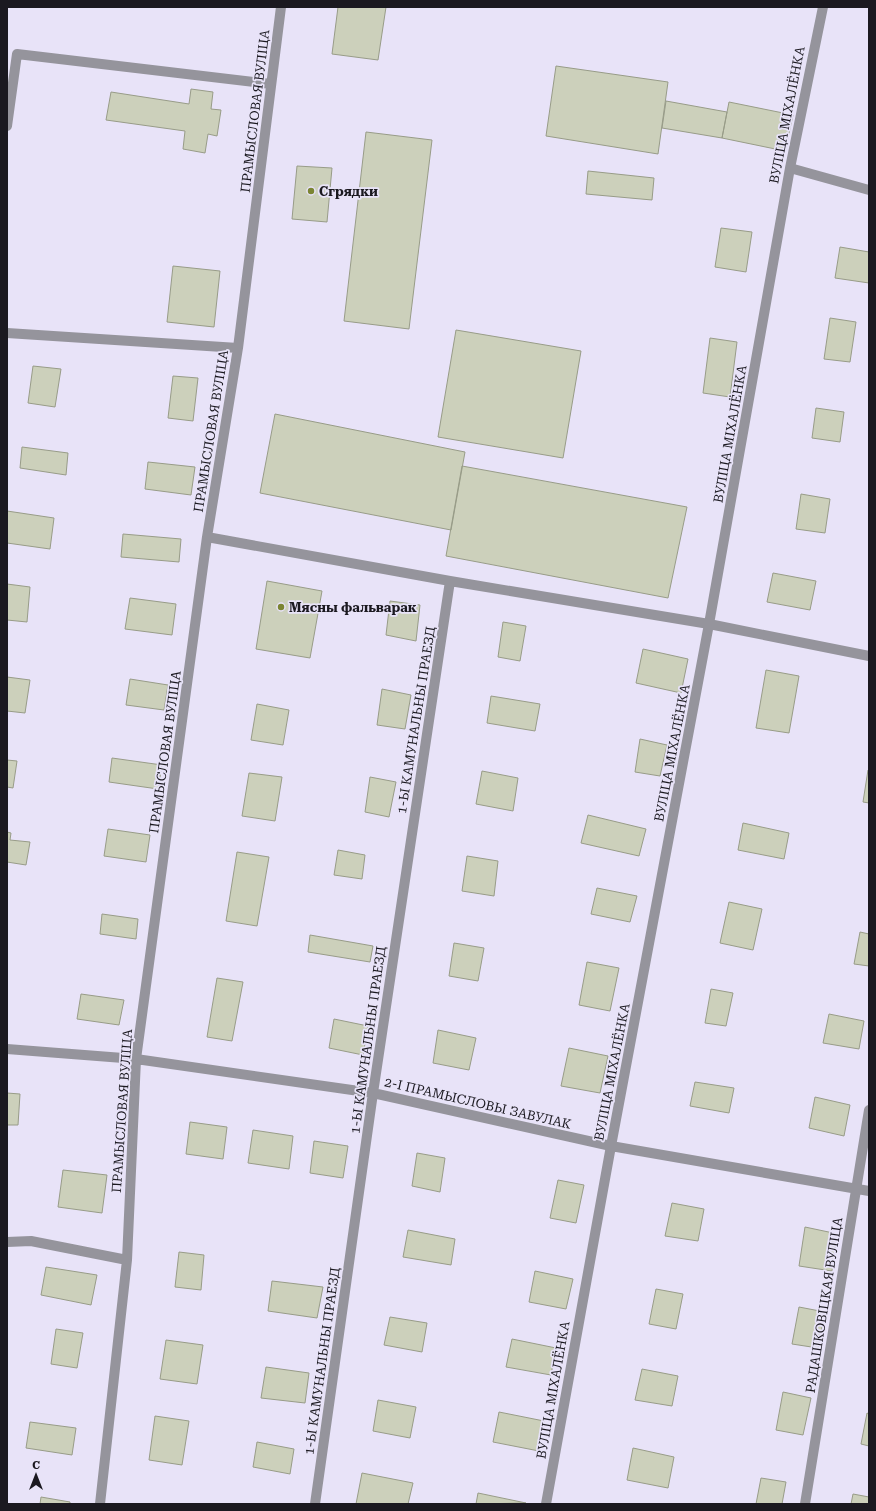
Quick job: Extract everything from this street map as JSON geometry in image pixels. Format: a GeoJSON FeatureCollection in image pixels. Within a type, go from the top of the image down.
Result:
{"type":"FeatureCollection","features":[{"type":"Feature","properties":{"kind":"street","name":"ПРАМЫСЛОВАЯ ВУЛІЦА"},"geometry":{"type":"LineString","coordinates":[[100,1504],[126,1260],[136,1059],[207,537],[238,348],[281,7]]}},
{"type":"Feature","properties":{"kind":"street","name":"ВУЛІЦА МІХАЛЁНКА"},"geometry":{"type":"LineString","coordinates":[[546,1504],[611,1146],[710,624],[790,168],[823,7]]}},
{"type":"Feature","properties":{"kind":"street"},"geometry":{"type":"LineString","coordinates":[[7,126],[18,54],[271,84]]}},
{"type":"Feature","properties":{"kind":"street"},"geometry":{"type":"LineString","coordinates":[[790,168],[869,190]]}},
{"type":"Feature","properties":{"kind":"street"},"geometry":{"type":"LineString","coordinates":[[7,333],[238,348]]}},
{"type":"Feature","properties":{"kind":"street"},"geometry":{"type":"LineString","coordinates":[[207,537],[450,581],[710,624],[869,656]]}},
{"type":"Feature","properties":{"kind":"street","name":"1-Ы КАМУНАЛЬНЫ ПРАЕЗД"},"geometry":{"type":"LineString","coordinates":[[314,1504],[373,1093],[450,581]]}},
{"type":"Feature","properties":{"kind":"street","name":"2-І ПРАМЫСЛОВЫ ЗАВУЛАК"},"geometry":{"type":"LineString","coordinates":[[7,1049],[136,1059],[373,1093],[611,1146],[856,1187],[869,1191]]}},
{"type":"Feature","properties":{"kind":"street","name":"РАДАШКОВІЦКАЯ ВУЛІЦА"},"geometry":{"type":"LineString","coordinates":[[805,1504],[869,1110]]}},
{"type":"Feature","properties":{"kind":"street"},"geometry":{"type":"LineString","coordinates":[[7,1242],[31,1241],[126,1260]]}},
{"type":"Feature","properties":{"kind":"building"},"geometry":{"type":"Polygon","coordinates":[[[338,7],[386,7],[378,60],[332,54],[338,7]]]}},
{"type":"Feature","properties":{"kind":"building"},"geometry":{"type":"Polygon","coordinates":[[[556,66],[668,82],[658,154],[546,136],[556,66]]]}},
{"type":"Feature","properties":{"kind":"building"},"geometry":{"type":"Polygon","coordinates":[[[191,89],[213,92],[211,109],[221,110],[217,136],[208,134],[205,153],[183,149],[185,131],[106,120],[111,92],[189,104],[191,89]]]}},
{"type":"Feature","properties":{"kind":"building"},"geometry":{"type":"Polygon","coordinates":[[[666,101],[727,112],[722,138],[662,128],[666,101]]]}},
{"type":"Feature","properties":{"kind":"building"},"geometry":{"type":"Polygon","coordinates":[[[729,102],[793,115],[785,151],[722,138],[729,102]]]}},
{"type":"Feature","properties":{"kind":"building"},"geometry":{"type":"Polygon","coordinates":[[[366,132],[432,140],[409,329],[344,321],[366,132]]]}},
{"type":"Feature","properties":{"kind":"building"},"geometry":{"type":"Polygon","coordinates":[[[297,166],[332,168],[327,222],[292,219],[297,166]]]}},
{"type":"Feature","properties":{"kind":"building"},"geometry":{"type":"Polygon","coordinates":[[[588,171],[654,178],[652,200],[586,194],[588,171]]]}},
{"type":"Feature","properties":{"kind":"building"},"geometry":{"type":"Polygon","coordinates":[[[721,228],[752,232],[746,272],[715,267],[721,228]]]}},
{"type":"Feature","properties":{"kind":"building"},"geometry":{"type":"Polygon","coordinates":[[[840,247],[869,252],[869,283],[835,278],[840,247]]]}},
{"type":"Feature","properties":{"kind":"building"},"geometry":{"type":"Polygon","coordinates":[[[173,266],[220,271],[214,327],[167,322],[173,266]]]}},
{"type":"Feature","properties":{"kind":"building"},"geometry":{"type":"Polygon","coordinates":[[[830,318],[856,322],[850,362],[824,359],[830,318]]]}},
{"type":"Feature","properties":{"kind":"building"},"geometry":{"type":"Polygon","coordinates":[[[456,330],[581,351],[563,458],[438,437],[456,330]]]}},
{"type":"Feature","properties":{"kind":"building"},"geometry":{"type":"Polygon","coordinates":[[[710,338],[737,342],[730,397],[703,393],[710,338]]]}},
{"type":"Feature","properties":{"kind":"building"},"geometry":{"type":"Polygon","coordinates":[[[33,366],[61,369],[55,407],[28,403],[33,366]]]}},
{"type":"Feature","properties":{"kind":"building"},"geometry":{"type":"Polygon","coordinates":[[[173,376],[198,378],[193,421],[168,418],[173,376]]]}},
{"type":"Feature","properties":{"kind":"building"},"geometry":{"type":"Polygon","coordinates":[[[816,408],[844,412],[840,442],[812,438],[816,408]]]}},
{"type":"Feature","properties":{"kind":"building"},"geometry":{"type":"Polygon","coordinates":[[[275,414],[465,452],[451,530],[260,493],[275,414]]]}},
{"type":"Feature","properties":{"kind":"building"},"geometry":{"type":"Polygon","coordinates":[[[22,447],[68,453],[66,475],[20,468],[22,447]]]}},
{"type":"Feature","properties":{"kind":"building"},"geometry":{"type":"Polygon","coordinates":[[[148,462],[195,467],[191,495],[145,489],[148,462]]]}},
{"type":"Feature","properties":{"kind":"building"},"geometry":{"type":"Polygon","coordinates":[[[462,466],[687,507],[668,598],[446,556],[462,466]]]}},
{"type":"Feature","properties":{"kind":"building"},"geometry":{"type":"Polygon","coordinates":[[[801,494],[830,499],[825,533],[796,529],[801,494]]]}},
{"type":"Feature","properties":{"kind":"building"},"geometry":{"type":"Polygon","coordinates":[[[7,511],[54,518],[50,549],[7,543],[7,511]]]}},
{"type":"Feature","properties":{"kind":"building"},"geometry":{"type":"Polygon","coordinates":[[[123,534],[181,539],[179,562],[121,557],[123,534]]]}},
{"type":"Feature","properties":{"kind":"building"},"geometry":{"type":"Polygon","coordinates":[[[773,573],[816,581],[810,610],[767,602],[773,573]]]}},
{"type":"Feature","properties":{"kind":"building"},"geometry":{"type":"Polygon","coordinates":[[[267,581],[322,591],[310,658],[256,649],[267,581]]]}},
{"type":"Feature","properties":{"kind":"building"},"geometry":{"type":"Polygon","coordinates":[[[7,584],[30,587],[27,622],[7,620],[7,584]]]}},
{"type":"Feature","properties":{"kind":"building"},"geometry":{"type":"Polygon","coordinates":[[[130,598],[176,604],[172,635],[125,629],[130,598]]]}},
{"type":"Feature","properties":{"kind":"building"},"geometry":{"type":"Polygon","coordinates":[[[390,601],[420,605],[416,641],[386,635],[390,601]]]}},
{"type":"Feature","properties":{"kind":"building"},"geometry":{"type":"Polygon","coordinates":[[[503,622],[526,626],[520,661],[498,657],[503,622]]]}},
{"type":"Feature","properties":{"kind":"building"},"geometry":{"type":"Polygon","coordinates":[[[643,649],[688,659],[681,693],[636,683],[643,649]]]}},
{"type":"Feature","properties":{"kind":"building"},"geometry":{"type":"Polygon","coordinates":[[[766,670],[799,676],[789,733],[756,728],[766,670]]]}},
{"type":"Feature","properties":{"kind":"building"},"geometry":{"type":"Polygon","coordinates":[[[7,677],[30,680],[25,713],[7,711],[7,677]]]}},
{"type":"Feature","properties":{"kind":"building"},"geometry":{"type":"Polygon","coordinates":[[[130,679],[168,685],[164,710],[126,705],[130,679]]]}},
{"type":"Feature","properties":{"kind":"building"},"geometry":{"type":"Polygon","coordinates":[[[382,689],[411,695],[405,729],[377,725],[382,689]]]}},
{"type":"Feature","properties":{"kind":"building"},"geometry":{"type":"Polygon","coordinates":[[[491,696],[540,704],[535,731],[487,723],[491,696]]]}},
{"type":"Feature","properties":{"kind":"building"},"geometry":{"type":"Polygon","coordinates":[[[257,704],[289,710],[283,745],[251,740],[257,704]]]}},
{"type":"Feature","properties":{"kind":"building"},"geometry":{"type":"Polygon","coordinates":[[[640,739],[667,745],[660,776],[635,772],[640,739]]]}},
{"type":"Feature","properties":{"kind":"building"},"geometry":{"type":"Polygon","coordinates":[[[112,758],[162,765],[158,789],[109,782],[112,758]]]}},
{"type":"Feature","properties":{"kind":"building"},"geometry":{"type":"Polygon","coordinates":[[[7,760],[17,761],[13,788],[7,787],[7,760]]]}},
{"type":"Feature","properties":{"kind":"building"},"geometry":{"type":"Polygon","coordinates":[[[869,770],[869,803],[863,802],[869,770]]]}},
{"type":"Feature","properties":{"kind":"building"},"geometry":{"type":"Polygon","coordinates":[[[482,771],[518,778],[513,811],[476,804],[482,771]]]}},
{"type":"Feature","properties":{"kind":"building"},"geometry":{"type":"Polygon","coordinates":[[[249,773],[282,777],[275,821],[242,816],[249,773]]]}},
{"type":"Feature","properties":{"kind":"building"},"geometry":{"type":"Polygon","coordinates":[[[370,777],[396,782],[389,817],[365,812],[370,777]]]}},
{"type":"Feature","properties":{"kind":"building"},"geometry":{"type":"Polygon","coordinates":[[[588,815],[646,829],[639,856],[581,843],[588,815]]]}},
{"type":"Feature","properties":{"kind":"building"},"geometry":{"type":"Polygon","coordinates":[[[743,823],[789,833],[784,859],[738,850],[743,823]]]}},
{"type":"Feature","properties":{"kind":"building"},"geometry":{"type":"Polygon","coordinates":[[[108,829],[150,835],[146,862],[104,856],[108,829]]]}},
{"type":"Feature","properties":{"kind":"building"},"geometry":{"type":"Polygon","coordinates":[[[7,832],[11,833],[10,840],[30,842],[26,865],[7,862],[7,832]]]}},
{"type":"Feature","properties":{"kind":"building"},"geometry":{"type":"Polygon","coordinates":[[[338,850],[365,855],[362,879],[334,875],[338,850]]]}},
{"type":"Feature","properties":{"kind":"building"},"geometry":{"type":"Polygon","coordinates":[[[237,852],[269,857],[257,926],[226,921],[237,852]]]}},
{"type":"Feature","properties":{"kind":"building"},"geometry":{"type":"Polygon","coordinates":[[[467,856],[498,861],[494,896],[462,891],[467,856]]]}},
{"type":"Feature","properties":{"kind":"building"},"geometry":{"type":"Polygon","coordinates":[[[597,888],[637,896],[630,922],[591,914],[597,888]]]}},
{"type":"Feature","properties":{"kind":"building"},"geometry":{"type":"Polygon","coordinates":[[[729,902],[762,909],[753,950],[720,943],[729,902]]]}},
{"type":"Feature","properties":{"kind":"building"},"geometry":{"type":"Polygon","coordinates":[[[102,914],[138,919],[136,939],[100,934],[102,914]]]}},
{"type":"Feature","properties":{"kind":"building"},"geometry":{"type":"Polygon","coordinates":[[[860,932],[869,934],[869,966],[854,964],[860,932]]]}},
{"type":"Feature","properties":{"kind":"building"},"geometry":{"type":"Polygon","coordinates":[[[310,935],[373,946],[370,962],[308,952],[310,935]]]}},
{"type":"Feature","properties":{"kind":"building"},"geometry":{"type":"Polygon","coordinates":[[[454,943],[484,948],[478,981],[449,976],[454,943]]]}},
{"type":"Feature","properties":{"kind":"building"},"geometry":{"type":"Polygon","coordinates":[[[587,962],[619,968],[610,1011],[579,1005],[587,962]]]}},
{"type":"Feature","properties":{"kind":"building"},"geometry":{"type":"Polygon","coordinates":[[[217,978],[243,982],[232,1041],[207,1037],[217,978]]]}},
{"type":"Feature","properties":{"kind":"building"},"geometry":{"type":"Polygon","coordinates":[[[711,989],[733,993],[726,1026],[705,1023],[711,989]]]}},
{"type":"Feature","properties":{"kind":"building"},"geometry":{"type":"Polygon","coordinates":[[[81,994],[124,1000],[119,1025],[77,1019],[81,994]]]}},
{"type":"Feature","properties":{"kind":"building"},"geometry":{"type":"Polygon","coordinates":[[[829,1014],[864,1021],[859,1049],[823,1043],[829,1014]]]}},
{"type":"Feature","properties":{"kind":"building"},"geometry":{"type":"Polygon","coordinates":[[[334,1019],[368,1026],[363,1055],[329,1048],[334,1019]]]}},
{"type":"Feature","properties":{"kind":"building"},"geometry":{"type":"Polygon","coordinates":[[[438,1030],[476,1038],[469,1070],[433,1063],[438,1030]]]}},
{"type":"Feature","properties":{"kind":"building"},"geometry":{"type":"Polygon","coordinates":[[[569,1048],[608,1056],[600,1093],[561,1086],[569,1048]]]}},
{"type":"Feature","properties":{"kind":"building"},"geometry":{"type":"Polygon","coordinates":[[[695,1082],[734,1088],[729,1113],[690,1106],[695,1082]]]}},
{"type":"Feature","properties":{"kind":"building"},"geometry":{"type":"Polygon","coordinates":[[[7,1093],[20,1094],[18,1125],[7,1125],[7,1093]]]}},
{"type":"Feature","properties":{"kind":"building"},"geometry":{"type":"Polygon","coordinates":[[[815,1097],[850,1105],[844,1136],[809,1128],[815,1097]]]}},
{"type":"Feature","properties":{"kind":"building"},"geometry":{"type":"Polygon","coordinates":[[[190,1122],[227,1127],[223,1159],[186,1154],[190,1122]]]}},
{"type":"Feature","properties":{"kind":"building"},"geometry":{"type":"Polygon","coordinates":[[[253,1130],[293,1136],[289,1169],[248,1163],[253,1130]]]}},
{"type":"Feature","properties":{"kind":"building"},"geometry":{"type":"Polygon","coordinates":[[[314,1141],[348,1146],[343,1178],[310,1173],[314,1141]]]}},
{"type":"Feature","properties":{"kind":"building"},"geometry":{"type":"Polygon","coordinates":[[[417,1153],[445,1158],[440,1192],[412,1186],[417,1153]]]}},
{"type":"Feature","properties":{"kind":"building"},"geometry":{"type":"Polygon","coordinates":[[[63,1170],[107,1175],[102,1213],[58,1207],[63,1170]]]}},
{"type":"Feature","properties":{"kind":"building"},"geometry":{"type":"Polygon","coordinates":[[[558,1180],[584,1185],[576,1223],[550,1218],[558,1180]]]}},
{"type":"Feature","properties":{"kind":"building"},"geometry":{"type":"Polygon","coordinates":[[[672,1203],[704,1209],[698,1241],[665,1236],[672,1203]]]}},
{"type":"Feature","properties":{"kind":"building"},"geometry":{"type":"Polygon","coordinates":[[[805,1227],[838,1234],[832,1271],[799,1266],[805,1227]]]}},
{"type":"Feature","properties":{"kind":"building"},"geometry":{"type":"Polygon","coordinates":[[[408,1230],[455,1239],[451,1265],[403,1257],[408,1230]]]}},
{"type":"Feature","properties":{"kind":"building"},"geometry":{"type":"Polygon","coordinates":[[[179,1252],[204,1255],[201,1290],[175,1287],[179,1252]]]}},
{"type":"Feature","properties":{"kind":"building"},"geometry":{"type":"Polygon","coordinates":[[[46,1267],[97,1275],[91,1305],[41,1295],[46,1267]]]}},
{"type":"Feature","properties":{"kind":"building"},"geometry":{"type":"Polygon","coordinates":[[[535,1271],[573,1279],[566,1309],[529,1302],[535,1271]]]}},
{"type":"Feature","properties":{"kind":"building"},"geometry":{"type":"Polygon","coordinates":[[[272,1281],[323,1287],[317,1318],[268,1311],[272,1281]]]}},
{"type":"Feature","properties":{"kind":"building"},"geometry":{"type":"Polygon","coordinates":[[[656,1289],[683,1294],[676,1329],[649,1324],[656,1289]]]}},
{"type":"Feature","properties":{"kind":"building"},"geometry":{"type":"Polygon","coordinates":[[[799,1307],[825,1312],[818,1348],[792,1344],[799,1307]]]}},
{"type":"Feature","properties":{"kind":"building"},"geometry":{"type":"Polygon","coordinates":[[[390,1317],[427,1323],[422,1352],[384,1345],[390,1317]]]}},
{"type":"Feature","properties":{"kind":"building"},"geometry":{"type":"Polygon","coordinates":[[[56,1329],[83,1333],[77,1368],[51,1364],[56,1329]]]}},
{"type":"Feature","properties":{"kind":"building"},"geometry":{"type":"Polygon","coordinates":[[[512,1339],[556,1348],[551,1375],[506,1367],[512,1339]]]}},
{"type":"Feature","properties":{"kind":"building"},"geometry":{"type":"Polygon","coordinates":[[[166,1340],[203,1345],[197,1384],[160,1379],[166,1340]]]}},
{"type":"Feature","properties":{"kind":"building"},"geometry":{"type":"Polygon","coordinates":[[[266,1367],[309,1373],[305,1403],[261,1398],[266,1367]]]}},
{"type":"Feature","properties":{"kind":"building"},"geometry":{"type":"Polygon","coordinates":[[[642,1369],[678,1376],[672,1406],[635,1400],[642,1369]]]}},
{"type":"Feature","properties":{"kind":"building"},"geometry":{"type":"Polygon","coordinates":[[[783,1392],[811,1398],[803,1435],[776,1430],[783,1392]]]}},
{"type":"Feature","properties":{"kind":"building"},"geometry":{"type":"Polygon","coordinates":[[[378,1400],[416,1407],[410,1438],[373,1431],[378,1400]]]}},
{"type":"Feature","properties":{"kind":"building"},"geometry":{"type":"Polygon","coordinates":[[[499,1412],[544,1421],[539,1451],[493,1442],[499,1412]]]}},
{"type":"Feature","properties":{"kind":"building"},"geometry":{"type":"Polygon","coordinates":[[[867,1413],[869,1414],[869,1446],[861,1444],[867,1413]]]}},
{"type":"Feature","properties":{"kind":"building"},"geometry":{"type":"Polygon","coordinates":[[[155,1416],[189,1421],[182,1465],[149,1460],[155,1416]]]}},
{"type":"Feature","properties":{"kind":"building"},"geometry":{"type":"Polygon","coordinates":[[[30,1422],[76,1428],[72,1455],[26,1448],[30,1422]]]}},
{"type":"Feature","properties":{"kind":"building"},"geometry":{"type":"Polygon","coordinates":[[[257,1442],[294,1449],[290,1474],[253,1467],[257,1442]]]}},
{"type":"Feature","properties":{"kind":"building"},"geometry":{"type":"Polygon","coordinates":[[[633,1448],[674,1457],[668,1488],[627,1480],[633,1448]]]}},
{"type":"Feature","properties":{"kind":"building"},"geometry":{"type":"Polygon","coordinates":[[[362,1473],[413,1483],[408,1504],[356,1504],[362,1473]]]}},
{"type":"Feature","properties":{"kind":"building"},"geometry":{"type":"Polygon","coordinates":[[[761,1478],[786,1482],[782,1504],[756,1504],[761,1478]]]}},
{"type":"Feature","properties":{"kind":"building"},"geometry":{"type":"Polygon","coordinates":[[[478,1493],[526,1503],[476,1504],[478,1493]]]}},
{"type":"Feature","properties":{"kind":"building"},"geometry":{"type":"Polygon","coordinates":[[[853,1494],[869,1497],[869,1504],[851,1504],[853,1494]]]}},
{"type":"Feature","properties":{"kind":"building"},"geometry":{"type":"Polygon","coordinates":[[[41,1497],[70,1502],[70,1504],[40,1504],[41,1497]]]}},
{"type":"Feature","properties":{"kind":"place","name":"Сгрядки"},"geometry":{"type":"Point","coordinates":[311,191]}},
{"type":"Feature","properties":{"kind":"place","name":"Мясны фальварак"},"geometry":{"type":"Point","coordinates":[281,607]}}]}
